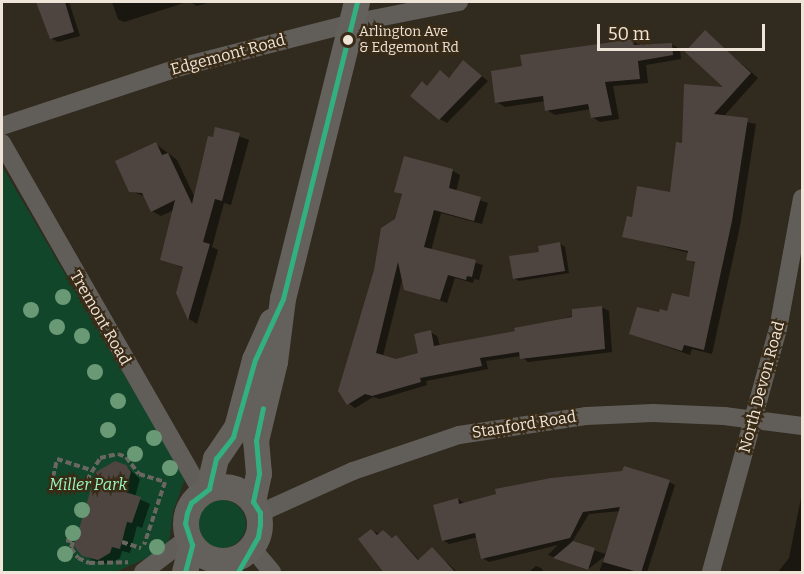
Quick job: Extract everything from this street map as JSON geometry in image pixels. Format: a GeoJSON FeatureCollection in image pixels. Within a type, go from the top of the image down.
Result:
{"type":"FeatureCollection","features":[{"type":"Feature","properties":{"kind":"street","name":"Edgemont Road"},"geometry":{"type":"LineString","coordinates":[[2,126],[354,12],[459,2]]}},
{"type":"Feature","properties":{"kind":"street"},"geometry":{"type":"LineString","coordinates":[[244,558],[258,537],[256,507],[259,474],[256,441],[275,362],[283,299],[354,12]]}},
{"type":"Feature","properties":{"kind":"street","name":"Tremont Road"},"geometry":{"type":"LineString","coordinates":[[2,143],[205,490]]}},
{"type":"Feature","properties":{"kind":"street","name":"North Devon Road"},"geometry":{"type":"LineString","coordinates":[[711,573],[754,419],[791,271],[802,198]]}},
{"type":"Feature","properties":{"kind":"street"},"geometry":{"type":"LineString","coordinates":[[185,573],[190,542],[187,513],[205,490],[216,459],[237,429],[255,360],[283,299]]}},
{"type":"Feature","properties":{"kind":"street","name":"Stanford Road"},"geometry":{"type":"LineString","coordinates":[[256,507],[459,435],[586,416],[652,413],[754,419],[802,426]]}},
{"type":"Feature","properties":{"kind":"street"},"geometry":{"type":"LineString","coordinates":[[205,490],[234,488],[256,507]]}},
{"type":"Feature","properties":{"kind":"street"},"geometry":{"type":"LineString","coordinates":[[190,542],[215,561],[244,558],[272,573]]}},
{"type":"Feature","properties":{"kind":"street"},"geometry":{"type":"LineString","coordinates":[[139,562],[190,542]]}},
{"type":"Feature","properties":{"kind":"path"},"geometry":{"type":"LineString","coordinates":[[66,540],[73,542],[71,548],[78,558],[88,563],[102,564],[115,560],[126,563],[139,562],[165,482],[139,474],[126,457],[118,454],[100,458],[87,480],[80,484]]}},
{"type":"Feature","properties":{"kind":"path"},"geometry":{"type":"LineString","coordinates":[[53,477],[57,459],[91,470]]}},
{"type":"Feature","properties":{"kind":"path"},"geometry":{"type":"LineString","coordinates":[[122,542],[143,548]]}},
{"type":"Feature","properties":{"kind":"green space","name":"Miller Park"},"geometry":{"type":"Polygon","coordinates":[[[2,166],[185,479],[173,512],[169,543],[155,554],[116,572],[2,572],[2,166]]]}},
{"type":"Feature","properties":{"kind":"green space"},"geometry":{"type":"Polygon","coordinates":[[[217,500],[227,500],[239,507],[246,519],[246,529],[239,541],[227,548],[217,548],[202,537],[198,529],[198,519],[209,504],[217,500]]]}},
{"type":"Feature","properties":{"kind":"building"},"geometry":{"type":"Polygon","coordinates":[[[36,2],[65,2],[74,32],[50,39],[36,2]]]}},
{"type":"Feature","properties":{"kind":"building"},"geometry":{"type":"Polygon","coordinates":[[[705,30],[751,73],[714,114],[748,118],[732,221],[704,350],[684,345],[682,351],[629,334],[637,307],[659,312],[660,309],[667,311],[672,293],[689,297],[695,262],[686,260],[688,251],[622,237],[627,216],[632,217],[637,186],[670,192],[676,142],[682,143],[684,84],[723,87],[685,52],[705,30]]]}},
{"type":"Feature","properties":{"kind":"building"},"geometry":{"type":"Polygon","coordinates":[[[634,39],[634,45],[672,43],[673,55],[638,61],[640,79],[605,82],[612,115],[591,118],[588,104],[545,111],[543,96],[495,103],[491,71],[522,66],[520,55],[634,39]]]}},
{"type":"Feature","properties":{"kind":"building"},"geometry":{"type":"Polygon","coordinates":[[[463,60],[482,76],[439,120],[410,96],[422,81],[427,86],[440,70],[449,78],[463,60]]]}},
{"type":"Feature","properties":{"kind":"building"},"geometry":{"type":"Polygon","coordinates":[[[215,127],[240,133],[222,201],[215,199],[203,242],[210,244],[188,320],[176,293],[183,267],[160,260],[175,200],[151,212],[142,193],[129,192],[115,161],[156,142],[162,155],[168,153],[192,204],[208,136],[213,137],[215,127]]]}},
{"type":"Feature","properties":{"kind":"building"},"geometry":{"type":"Polygon","coordinates":[[[404,156],[453,169],[449,188],[481,197],[474,221],[434,210],[424,247],[476,260],[472,277],[467,276],[466,280],[448,275],[440,300],[404,290],[398,262],[376,353],[396,359],[418,353],[414,334],[431,330],[434,346],[515,331],[514,328],[572,317],[572,309],[602,306],[605,349],[520,359],[519,352],[480,358],[482,366],[420,378],[421,382],[372,396],[365,394],[347,405],[338,391],[374,270],[381,228],[395,219],[402,194],[394,192],[404,156]]]}},
{"type":"Feature","properties":{"kind":"building"},"geometry":{"type":"Polygon","coordinates":[[[560,242],[565,271],[513,279],[509,256],[539,252],[538,246],[560,242]]]}},
{"type":"Feature","properties":{"kind":"building"},"geometry":{"type":"Polygon","coordinates":[[[115,461],[126,465],[131,472],[125,492],[141,497],[132,523],[127,522],[120,549],[112,547],[110,553],[98,560],[82,556],[74,546],[96,472],[115,461]]]}},
{"type":"Feature","properties":{"kind":"building"},"geometry":{"type":"Polygon","coordinates":[[[624,466],[670,480],[641,573],[603,562],[620,507],[583,512],[570,538],[481,559],[475,533],[442,541],[433,505],[458,498],[459,504],[496,494],[495,489],[551,478],[622,471],[624,466]]]}},
{"type":"Feature","properties":{"kind":"building"},"geometry":{"type":"Polygon","coordinates":[[[371,529],[377,535],[383,530],[392,538],[396,535],[418,560],[432,547],[456,573],[384,573],[358,539],[371,529]]]}},
{"type":"Feature","properties":{"kind":"building"},"geometry":{"type":"Polygon","coordinates":[[[573,541],[595,548],[588,570],[553,558],[573,541]]]}},
{"type":"Feature","properties":{"kind":"transit line"},"geometry":{"type":"LineString","coordinates":[[185,572],[192,545],[185,524],[187,513],[191,503],[209,489],[216,459],[233,437],[255,360],[283,299],[357,2]]}},
{"type":"Feature","properties":{"kind":"transit line"},"geometry":{"type":"LineString","coordinates":[[238,572],[258,537],[260,525],[260,513],[253,502],[259,474],[256,441],[263,409]]}},
{"type":"Feature","properties":{"kind":"place","name":"Arlington Ave & Edgemont Rd"},"geometry":{"type":"Point","coordinates":[348,40]}}]}
